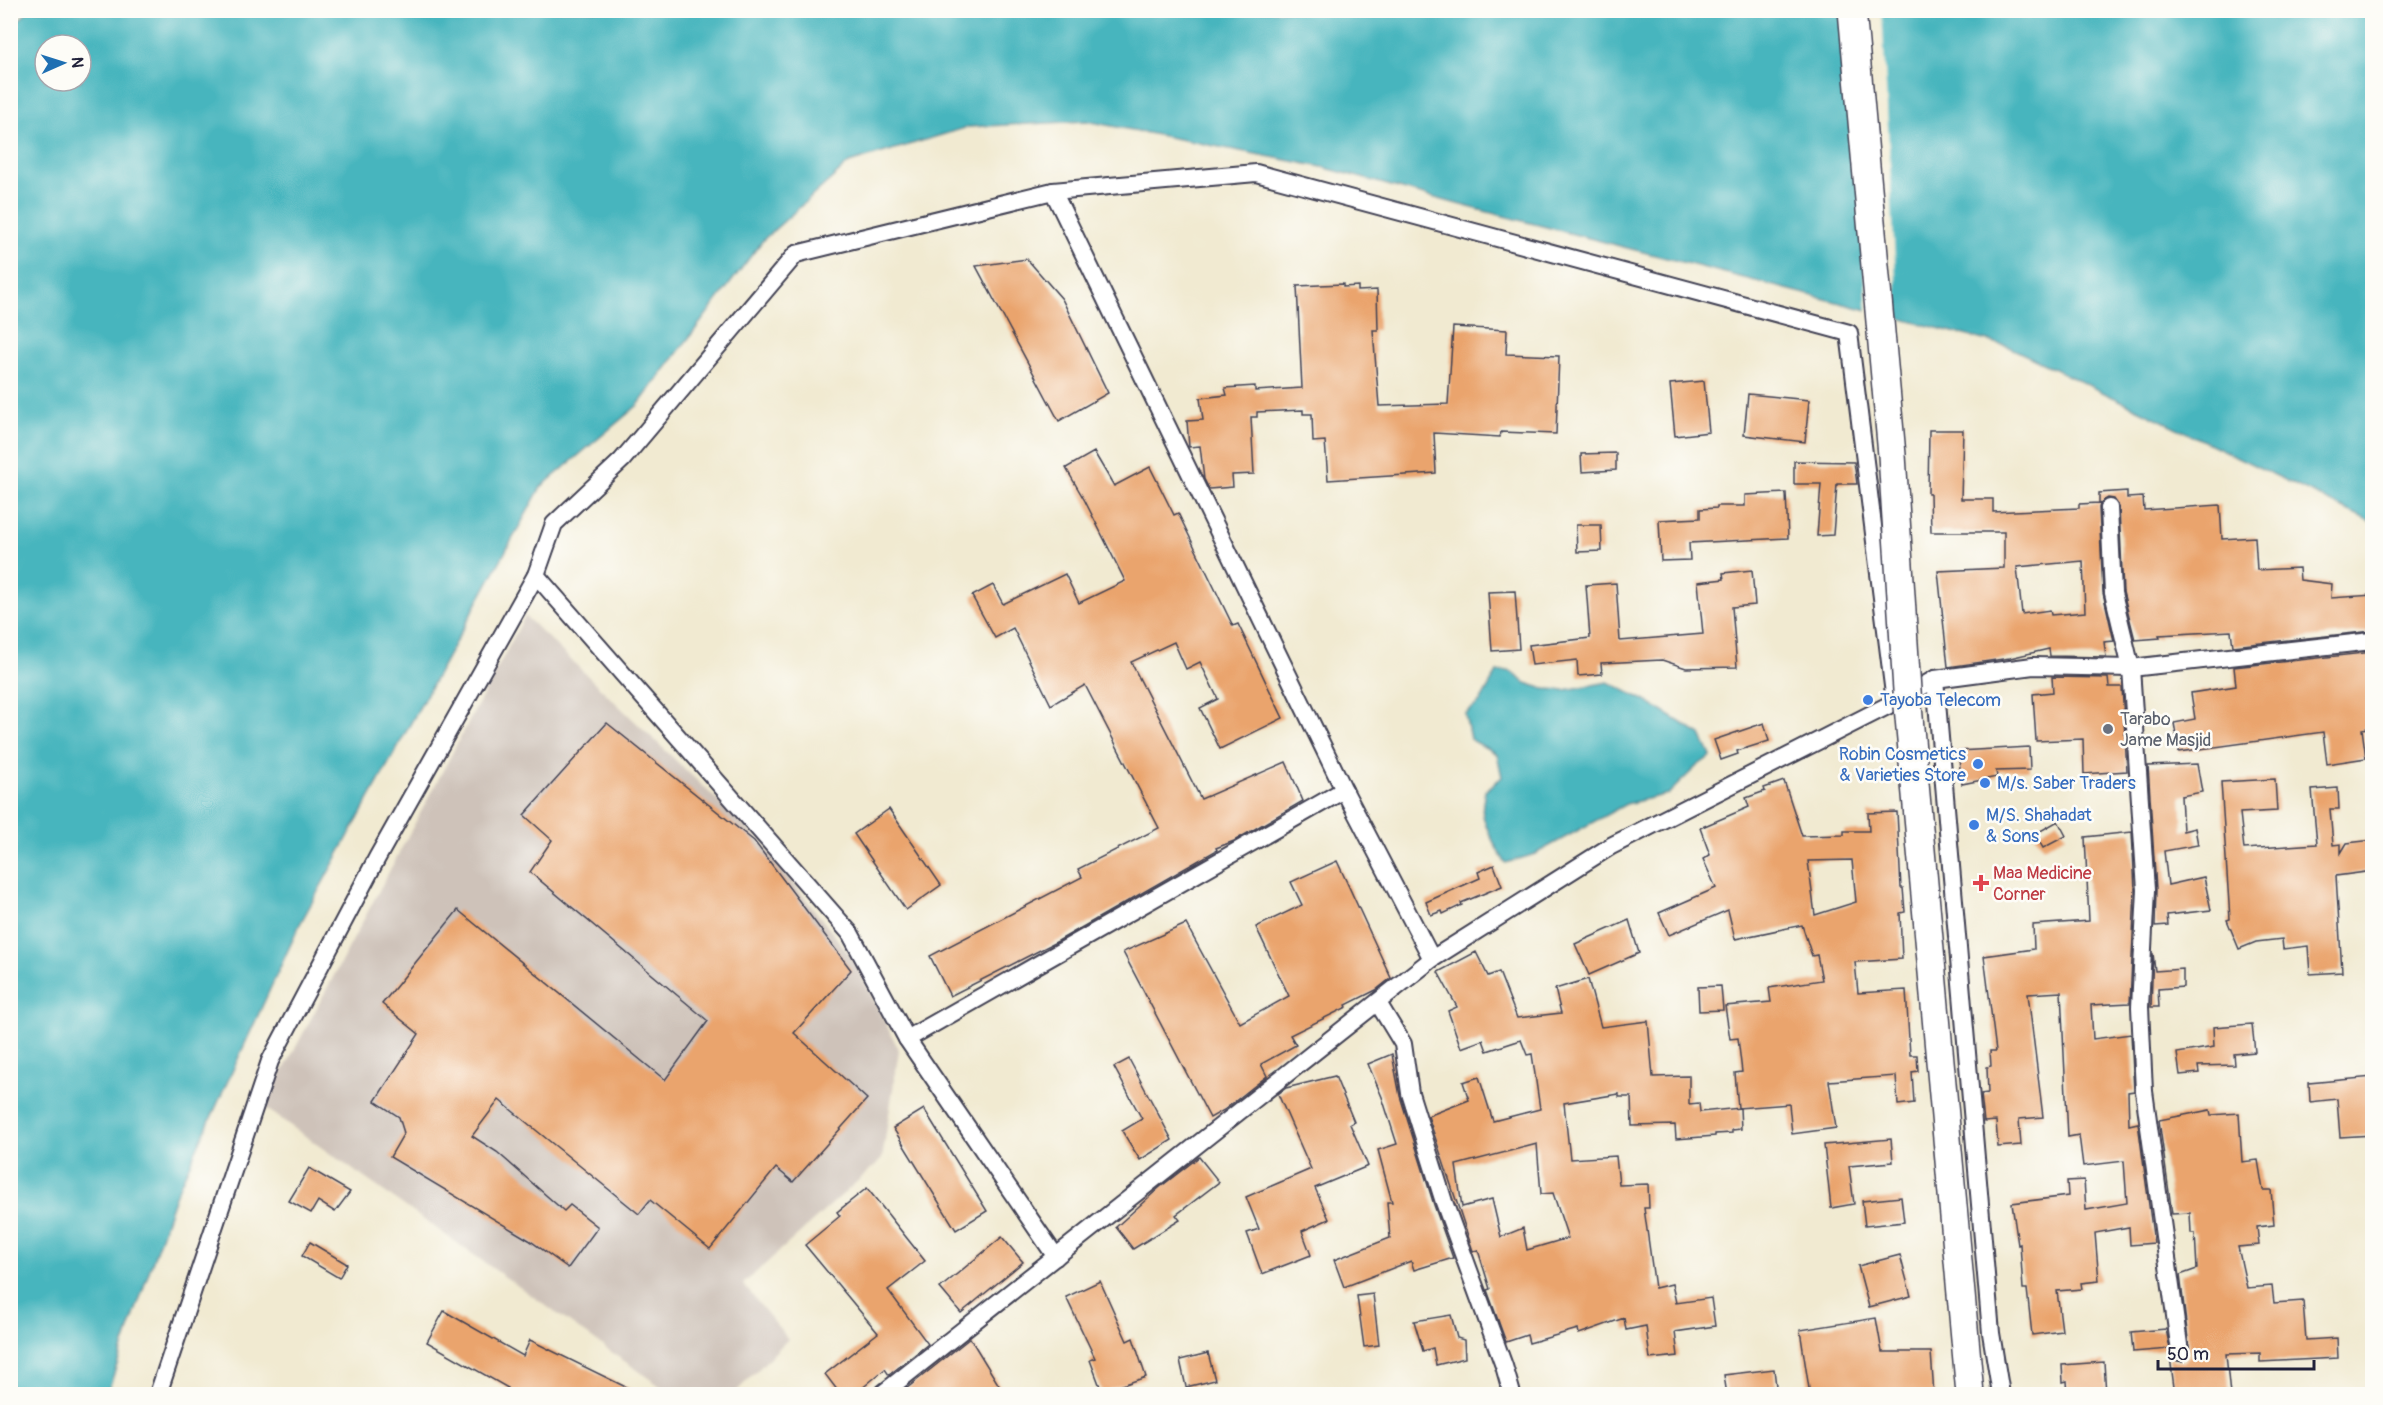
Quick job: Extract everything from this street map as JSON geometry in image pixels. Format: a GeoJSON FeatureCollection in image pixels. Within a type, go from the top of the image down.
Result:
{"type":"FeatureCollection","features":[{"type":"Feature","properties":{"kind":"main road"},"geometry":{"type":"LineString","coordinates":[[1852,10],[1892,455],[1908,706],[1970,1395]]}},
{"type":"Feature","properties":{"kind":"street"},"geometry":{"type":"LineString","coordinates":[[158,1395],[270,1061],[377,858],[536,575],[554,524],[622,460],[796,254],[1053,191],[1256,173],[1849,333],[1895,702]]}},
{"type":"Feature","properties":{"kind":"street"},"geometry":{"type":"LineString","coordinates":[[1053,191],[1344,790],[1432,958]]}},
{"type":"Feature","properties":{"kind":"street"},"geometry":{"type":"LineString","coordinates":[[2109,508],[2113,593],[2131,668],[2146,890],[2140,1007],[2144,1091],[2180,1352]]}},
{"type":"Feature","properties":{"kind":"street"},"geometry":{"type":"LineString","coordinates":[[536,575],[850,933],[907,1038],[1056,1257]]}},
{"type":"Feature","properties":{"kind":"street"},"geometry":{"type":"LineString","coordinates":[[882,1395],[1432,958],[1611,846],[1895,702],[1935,679],[2032,666],[2131,668],[2373,641]]}},
{"type":"Feature","properties":{"kind":"street"},"geometry":{"type":"LineString","coordinates":[[1935,679],[1991,1333],[2001,1395]]}},
{"type":"Feature","properties":{"kind":"street"},"geometry":{"type":"LineString","coordinates":[[907,1038],[1344,790]]}},
{"type":"Feature","properties":{"kind":"street"},"geometry":{"type":"LineString","coordinates":[[1378,1003],[1403,1044],[1410,1093],[1444,1202],[1504,1366],[1512,1395]]}},
{"type":"Feature","properties":{"kind":"shaded area"},"geometry":{"type":"Polygon","coordinates":[[[525,616],[760,841],[853,959],[899,1050],[882,1159],[743,1284],[788,1339],[734,1394],[671,1394],[264,1107],[525,616]]]}},
{"type":"Feature","properties":{"kind":"water"},"geometry":{"type":"Polygon","coordinates":[[[29,10],[2372,11],[2372,522],[2007,346],[1322,167],[1086,121],[968,127],[849,163],[763,240],[638,405],[541,487],[300,924],[175,1196],[107,1394],[11,1394],[10,29],[29,10]]]}},
{"type":"Feature","properties":{"kind":"water"},"geometry":{"type":"Polygon","coordinates":[[[1510,671],[1526,683],[1545,689],[1565,690],[1608,682],[1644,700],[1701,735],[1711,756],[1668,794],[1626,804],[1535,854],[1506,863],[1489,833],[1482,812],[1485,791],[1502,777],[1497,754],[1470,739],[1465,714],[1480,702],[1497,672],[1510,671]]]}},
{"type":"Feature","properties":{"kind":"pier"},"geometry":{"type":"Polygon","coordinates":[[[1851,11],[1882,11],[1898,321],[1867,313],[1851,11]]]}},
{"type":"Feature","properties":{"kind":"building"},"geometry":{"type":"Polygon","coordinates":[[[1027,259],[1062,299],[1108,393],[1059,421],[976,266],[1027,259]]]}},
{"type":"Feature","properties":{"kind":"building"},"geometry":{"type":"Polygon","coordinates":[[[1343,284],[1343,287],[1358,286],[1358,291],[1377,290],[1378,330],[1373,330],[1379,406],[1448,404],[1453,327],[1507,330],[1506,354],[1559,356],[1556,434],[1501,432],[1500,437],[1434,433],[1436,473],[1328,480],[1325,441],[1313,442],[1312,414],[1303,414],[1303,410],[1257,412],[1257,417],[1251,417],[1254,474],[1232,475],[1233,487],[1209,489],[1204,479],[1200,446],[1189,447],[1187,421],[1203,420],[1200,398],[1227,395],[1225,388],[1255,386],[1255,391],[1302,388],[1297,286],[1343,284]]]}},
{"type":"Feature","properties":{"kind":"building"},"geometry":{"type":"Polygon","coordinates":[[[1704,381],[1709,432],[1675,436],[1670,384],[1704,381]]]}},
{"type":"Feature","properties":{"kind":"building"},"geometry":{"type":"Polygon","coordinates":[[[1748,394],[1809,400],[1805,442],[1744,435],[1748,394]]]}},
{"type":"Feature","properties":{"kind":"building"},"geometry":{"type":"Polygon","coordinates":[[[1929,430],[1963,430],[1961,499],[1993,499],[1993,512],[2079,508],[2079,504],[2099,503],[2099,493],[2127,491],[2127,498],[2143,497],[2144,510],[2220,505],[2222,539],[2255,537],[2257,570],[2299,568],[2300,580],[2332,584],[2331,598],[2373,595],[2373,631],[2233,646],[2231,631],[2159,635],[2160,638],[2135,640],[2123,592],[2119,507],[2114,499],[2108,498],[2100,503],[2099,508],[2103,593],[2114,641],[2104,642],[2106,657],[2050,656],[2049,649],[2010,658],[1948,667],[1938,571],[2004,568],[2004,532],[1931,532],[1930,494],[1928,494],[1929,430]],[[2083,561],[2017,567],[2022,614],[2050,610],[2051,615],[2085,612],[2083,561]]]}},
{"type":"Feature","properties":{"kind":"building"},"geometry":{"type":"Polygon","coordinates":[[[1094,452],[1114,486],[1150,467],[1174,515],[1178,513],[1233,626],[1238,624],[1283,718],[1220,749],[1200,708],[1218,699],[1200,662],[1186,669],[1174,642],[1131,662],[1201,799],[1286,762],[1303,801],[1234,841],[1216,848],[1217,850],[1058,941],[950,996],[930,956],[1082,877],[1078,869],[1159,828],[1085,685],[1051,705],[1013,628],[995,638],[972,596],[993,585],[1003,604],[1065,574],[1079,603],[1125,581],[1066,468],[1094,452]]]}},
{"type":"Feature","properties":{"kind":"building"},"geometry":{"type":"Polygon","coordinates":[[[1616,453],[1616,470],[1582,472],[1581,454],[1616,453]]]}},
{"type":"Feature","properties":{"kind":"building"},"geometry":{"type":"Polygon","coordinates":[[[1794,461],[1854,462],[1857,484],[1837,484],[1833,535],[1817,536],[1821,484],[1794,484],[1794,461]]]}},
{"type":"Feature","properties":{"kind":"building"},"geometry":{"type":"Polygon","coordinates":[[[1786,493],[1788,538],[1689,543],[1690,560],[1661,561],[1659,520],[1700,518],[1700,509],[1717,508],[1717,506],[1745,506],[1745,495],[1786,493]]]}},
{"type":"Feature","properties":{"kind":"building"},"geometry":{"type":"Polygon","coordinates":[[[1576,525],[1601,525],[1602,551],[1577,552],[1576,525]]]}},
{"type":"Feature","properties":{"kind":"building"},"geometry":{"type":"Polygon","coordinates":[[[1752,570],[1755,605],[1732,607],[1737,667],[1686,668],[1662,660],[1601,663],[1602,674],[1578,676],[1577,660],[1532,665],[1529,645],[1590,638],[1586,585],[1616,583],[1620,641],[1703,634],[1698,582],[1724,579],[1723,573],[1752,570]]]}},
{"type":"Feature","properties":{"kind":"building"},"geometry":{"type":"Polygon","coordinates":[[[1515,591],[1519,649],[1492,651],[1488,592],[1515,591]]]}},
{"type":"Feature","properties":{"kind":"building"},"geometry":{"type":"Polygon","coordinates":[[[2373,652],[2373,727],[2362,729],[2366,758],[2327,764],[2323,732],[2179,752],[2174,723],[2195,719],[2191,693],[2236,686],[2234,667],[2373,652]]]}},
{"type":"Feature","properties":{"kind":"building"},"geometry":{"type":"Polygon","coordinates":[[[2052,677],[2108,678],[2109,687],[2122,687],[2127,771],[2084,774],[2083,739],[2036,741],[2033,694],[2053,692],[2052,677]]]}},
{"type":"Feature","properties":{"kind":"building"},"geometry":{"type":"Polygon","coordinates":[[[607,723],[754,841],[851,970],[794,1033],[867,1099],[793,1182],[776,1168],[710,1249],[650,1200],[639,1214],[499,1100],[472,1136],[497,1152],[564,1211],[570,1205],[598,1227],[568,1268],[529,1240],[390,1157],[404,1133],[399,1117],[375,1101],[419,1034],[382,1004],[458,910],[665,1080],[708,1021],[530,872],[552,840],[524,815],[607,723]]]}},
{"type":"Feature","properties":{"kind":"building"},"geometry":{"type":"Polygon","coordinates":[[[1764,723],[1769,741],[1737,751],[1738,754],[1721,760],[1714,740],[1764,723]]]}},
{"type":"Feature","properties":{"kind":"building"},"geometry":{"type":"Polygon","coordinates":[[[2029,747],[2030,770],[1996,771],[1997,777],[1962,784],[1958,751],[2029,747]]]}},
{"type":"Feature","properties":{"kind":"building"},"geometry":{"type":"Polygon","coordinates":[[[2197,764],[2202,792],[2181,796],[2183,831],[2195,828],[2198,845],[2164,851],[2168,885],[2204,877],[2211,910],[2167,915],[2168,925],[2155,926],[2156,889],[2148,766],[2197,764]]]}},
{"type":"Feature","properties":{"kind":"building"},"geometry":{"type":"Polygon","coordinates":[[[2275,779],[2277,811],[2240,813],[2244,849],[2317,844],[2312,790],[2338,788],[2339,809],[2330,809],[2333,845],[2341,844],[2341,853],[2347,843],[2373,840],[2373,871],[2336,876],[2342,972],[2310,974],[2308,946],[2283,949],[2282,939],[2256,942],[2239,949],[2227,920],[2230,919],[2221,782],[2275,779]]]}},
{"type":"Feature","properties":{"kind":"building"},"geometry":{"type":"Polygon","coordinates":[[[1784,781],[1802,836],[1844,835],[1844,831],[1869,831],[1868,813],[1897,812],[1901,888],[1903,888],[1905,912],[1900,913],[1902,959],[1855,962],[1858,993],[1906,990],[1910,1055],[1917,1055],[1918,1071],[1912,1072],[1914,1103],[1898,1105],[1896,1076],[1829,1081],[1836,1128],[1792,1134],[1789,1104],[1738,1108],[1735,1073],[1742,1072],[1738,1038],[1730,1039],[1725,1006],[1771,1002],[1769,988],[1822,980],[1817,955],[1812,956],[1802,925],[1735,939],[1728,910],[1669,935],[1659,913],[1716,888],[1703,859],[1710,855],[1700,828],[1749,807],[1746,798],[1765,791],[1764,788],[1784,781]],[[1852,860],[1808,861],[1815,915],[1856,902],[1852,860]]]}},
{"type":"Feature","properties":{"kind":"building"},"geometry":{"type":"Polygon","coordinates":[[[889,809],[941,885],[906,910],[854,834],[889,809]]]}},
{"type":"Feature","properties":{"kind":"building"},"geometry":{"type":"Polygon","coordinates":[[[2058,821],[2066,836],[2043,848],[2035,834],[2058,821]]]}},
{"type":"Feature","properties":{"kind":"building"},"geometry":{"type":"Polygon","coordinates":[[[2132,832],[2135,890],[2130,1003],[2091,1005],[2093,1039],[2131,1034],[2134,1091],[2128,1092],[2129,1125],[2138,1123],[2154,1243],[2130,1245],[2129,1227],[2095,1233],[2099,1281],[2081,1283],[2082,1289],[2057,1291],[2062,1331],[2032,1335],[2027,1289],[2023,1289],[2020,1244],[2018,1245],[2012,1203],[2068,1196],[2067,1181],[2084,1180],[2086,1210],[2127,1203],[2124,1161],[2083,1166],[2079,1135],[2068,1137],[2061,992],[2028,994],[2043,1117],[2019,1119],[2021,1145],[1998,1147],[1996,1121],[1984,1122],[1981,1094],[1988,1093],[1987,1067],[1991,1066],[1990,1051],[1996,1051],[1984,956],[2034,949],[2033,925],[2089,921],[2085,837],[2132,832]]]}},
{"type":"Feature","properties":{"kind":"building"},"geometry":{"type":"Polygon","coordinates":[[[1337,861],[1391,978],[1376,990],[1346,1005],[1347,1007],[1290,1035],[1296,1045],[1261,1064],[1267,1076],[1224,1110],[1210,1118],[1123,952],[1186,924],[1240,1023],[1289,996],[1256,927],[1302,905],[1291,882],[1337,861]]]}},
{"type":"Feature","properties":{"kind":"building"},"geometry":{"type":"Polygon","coordinates":[[[1494,865],[1502,886],[1461,903],[1462,905],[1443,914],[1442,911],[1431,915],[1426,902],[1480,878],[1478,872],[1494,865]]]}},
{"type":"Feature","properties":{"kind":"building"},"geometry":{"type":"Polygon","coordinates":[[[1629,920],[1639,953],[1589,975],[1575,944],[1629,920]]]}},
{"type":"Feature","properties":{"kind":"building"},"geometry":{"type":"Polygon","coordinates":[[[1476,952],[1488,976],[1499,972],[1517,1018],[1561,1013],[1555,989],[1588,979],[1601,1027],[1648,1021],[1653,1077],[1689,1076],[1689,1104],[1699,1103],[1700,1112],[1740,1108],[1741,1129],[1732,1130],[1732,1133],[1715,1134],[1715,1136],[1676,1139],[1675,1125],[1632,1126],[1631,1097],[1619,1097],[1619,1094],[1564,1103],[1570,1159],[1616,1156],[1619,1185],[1648,1184],[1649,1208],[1644,1208],[1655,1288],[1672,1284],[1676,1303],[1711,1298],[1715,1326],[1675,1332],[1678,1356],[1650,1359],[1646,1326],[1626,1330],[1624,1318],[1579,1334],[1578,1329],[1529,1343],[1527,1335],[1506,1342],[1487,1290],[1490,1289],[1478,1250],[1473,1251],[1428,1116],[1469,1100],[1463,1082],[1479,1077],[1493,1121],[1540,1109],[1532,1054],[1527,1055],[1521,1040],[1487,1051],[1483,1040],[1461,1048],[1448,1011],[1457,1007],[1438,972],[1476,952]],[[1537,1144],[1456,1165],[1462,1207],[1492,1199],[1501,1237],[1523,1228],[1527,1250],[1568,1238],[1553,1193],[1541,1194],[1537,1144]]]}},
{"type":"Feature","properties":{"kind":"building"},"geometry":{"type":"Polygon","coordinates":[[[2153,953],[2155,971],[2183,969],[2183,987],[2158,989],[2159,1007],[2151,1007],[2153,953]]]}},
{"type":"Feature","properties":{"kind":"building"},"geometry":{"type":"Polygon","coordinates":[[[1721,986],[1723,1010],[1699,1011],[1698,987],[1721,986]]]}},
{"type":"Feature","properties":{"kind":"building"},"geometry":{"type":"Polygon","coordinates":[[[2252,1024],[2255,1052],[2234,1054],[2235,1065],[2198,1066],[2199,1073],[2180,1075],[2177,1053],[2214,1047],[2213,1027],[2252,1024]]]}},
{"type":"Feature","properties":{"kind":"building"},"geometry":{"type":"Polygon","coordinates":[[[1392,1054],[1400,1096],[1453,1258],[1414,1270],[1411,1261],[1344,1287],[1334,1260],[1390,1238],[1387,1202],[1392,1202],[1378,1150],[1397,1144],[1382,1097],[1368,1064],[1392,1054]]]}},
{"type":"Feature","properties":{"kind":"building"},"geometry":{"type":"Polygon","coordinates":[[[1129,1059],[1172,1140],[1140,1160],[1122,1131],[1142,1119],[1114,1067],[1129,1059]]]}},
{"type":"Feature","properties":{"kind":"building"},"geometry":{"type":"Polygon","coordinates":[[[1335,1076],[1354,1122],[1350,1124],[1368,1166],[1315,1188],[1329,1219],[1302,1231],[1311,1255],[1262,1274],[1247,1233],[1259,1229],[1246,1197],[1311,1169],[1278,1094],[1286,1088],[1335,1076]]]}},
{"type":"Feature","properties":{"kind":"building"},"geometry":{"type":"Polygon","coordinates":[[[2373,1077],[2373,1135],[2340,1137],[2337,1099],[2310,1102],[2309,1083],[2373,1077]]]}},
{"type":"Feature","properties":{"kind":"building"},"geometry":{"type":"Polygon","coordinates":[[[924,1109],[987,1211],[956,1230],[893,1128],[924,1109]]]}},
{"type":"Feature","properties":{"kind":"building"},"geometry":{"type":"Polygon","coordinates":[[[2210,1110],[2211,1115],[2239,1113],[2242,1162],[2258,1160],[2263,1190],[2271,1190],[2274,1225],[2257,1227],[2259,1245],[2238,1247],[2247,1288],[2272,1286],[2274,1303],[2303,1301],[2306,1340],[2337,1338],[2338,1358],[2260,1362],[2260,1353],[2226,1354],[2230,1395],[2175,1395],[2169,1349],[2133,1352],[2131,1332],[2166,1329],[2172,1359],[2182,1362],[2190,1355],[2180,1275],[2197,1269],[2195,1233],[2191,1233],[2190,1213],[2172,1214],[2159,1120],[2210,1110]]]}},
{"type":"Feature","properties":{"kind":"building"},"geometry":{"type":"Polygon","coordinates":[[[1891,1139],[1893,1162],[1849,1166],[1854,1204],[1831,1208],[1824,1145],[1891,1139]]]}},
{"type":"Feature","properties":{"kind":"building"},"geometry":{"type":"Polygon","coordinates":[[[1199,1157],[1219,1182],[1176,1215],[1180,1220],[1133,1249],[1116,1227],[1159,1188],[1199,1157]]]}},
{"type":"Feature","properties":{"kind":"building"},"geometry":{"type":"Polygon","coordinates":[[[309,1168],[350,1192],[335,1212],[318,1201],[311,1213],[289,1201],[309,1168]]]}},
{"type":"Feature","properties":{"kind":"building"},"geometry":{"type":"Polygon","coordinates":[[[867,1188],[925,1261],[888,1290],[928,1344],[889,1375],[885,1369],[854,1395],[841,1395],[825,1374],[878,1333],[805,1245],[840,1216],[837,1212],[867,1188]]]}},
{"type":"Feature","properties":{"kind":"building"},"geometry":{"type":"Polygon","coordinates":[[[1901,1197],[1904,1222],[1865,1226],[1862,1201],[1901,1197]]]}},
{"type":"Feature","properties":{"kind":"building"},"geometry":{"type":"Polygon","coordinates":[[[1002,1237],[1023,1262],[961,1313],[940,1288],[1002,1237]]]}},
{"type":"Feature","properties":{"kind":"building"},"geometry":{"type":"Polygon","coordinates":[[[310,1242],[347,1264],[339,1278],[302,1256],[310,1242]]]}},
{"type":"Feature","properties":{"kind":"building"},"geometry":{"type":"Polygon","coordinates":[[[1900,1255],[1911,1296],[1869,1307],[1858,1266],[1900,1255]]]}},
{"type":"Feature","properties":{"kind":"building"},"geometry":{"type":"Polygon","coordinates":[[[1100,1281],[1127,1341],[1133,1338],[1146,1377],[1102,1392],[1090,1360],[1095,1358],[1066,1297],[1100,1281]]]}},
{"type":"Feature","properties":{"kind":"building"},"geometry":{"type":"Polygon","coordinates":[[[1373,1294],[1379,1345],[1364,1347],[1357,1296],[1373,1294]]]}},
{"type":"Feature","properties":{"kind":"building"},"geometry":{"type":"Polygon","coordinates":[[[444,1311],[523,1356],[530,1340],[642,1395],[504,1395],[508,1388],[427,1342],[444,1311]]]}},
{"type":"Feature","properties":{"kind":"building"},"geometry":{"type":"Polygon","coordinates":[[[1451,1315],[1457,1338],[1464,1340],[1465,1358],[1436,1365],[1433,1348],[1423,1351],[1414,1321],[1451,1315]]]}},
{"type":"Feature","properties":{"kind":"building"},"geometry":{"type":"Polygon","coordinates":[[[1876,1318],[1882,1352],[1931,1352],[1934,1395],[1896,1395],[1896,1391],[1868,1395],[1810,1395],[1800,1330],[1876,1318]]]}},
{"type":"Feature","properties":{"kind":"building"},"geometry":{"type":"Polygon","coordinates":[[[970,1338],[1000,1387],[988,1395],[902,1395],[901,1393],[970,1338]]]}},
{"type":"Feature","properties":{"kind":"building"},"geometry":{"type":"Polygon","coordinates":[[[1208,1353],[1215,1380],[1186,1387],[1180,1360],[1208,1353]]]}},
{"type":"Feature","properties":{"kind":"building"},"geometry":{"type":"Polygon","coordinates":[[[2104,1362],[2106,1394],[2068,1395],[2067,1381],[2063,1382],[2062,1365],[2104,1362]]]}},
{"type":"Feature","properties":{"kind":"building"},"geometry":{"type":"Polygon","coordinates":[[[1774,1369],[1777,1395],[1727,1395],[1724,1375],[1774,1369]]]}},
{"type":"Feature","properties":{"kind":"place","name":"Tayoba Telecom"},"geometry":{"type":"Point","coordinates":[1868,700]}},
{"type":"Feature","properties":{"kind":"place","name":"Tarabo Jame Masjid"},"geometry":{"type":"Point","coordinates":[2108,729]}},
{"type":"Feature","properties":{"kind":"place","name":"Robin Cosmetics & Varieties Store"},"geometry":{"type":"Point","coordinates":[1978,764]}},
{"type":"Feature","properties":{"kind":"place","name":"M/s. Saber Traders"},"geometry":{"type":"Point","coordinates":[1985,783]}},
{"type":"Feature","properties":{"kind":"place","name":"M/S. Shahadat & Sons"},"geometry":{"type":"Point","coordinates":[1974,825]}},
{"type":"Feature","properties":{"kind":"place","name":"Maa Medicine Corner"},"geometry":{"type":"Point","coordinates":[1981,883]}}]}
